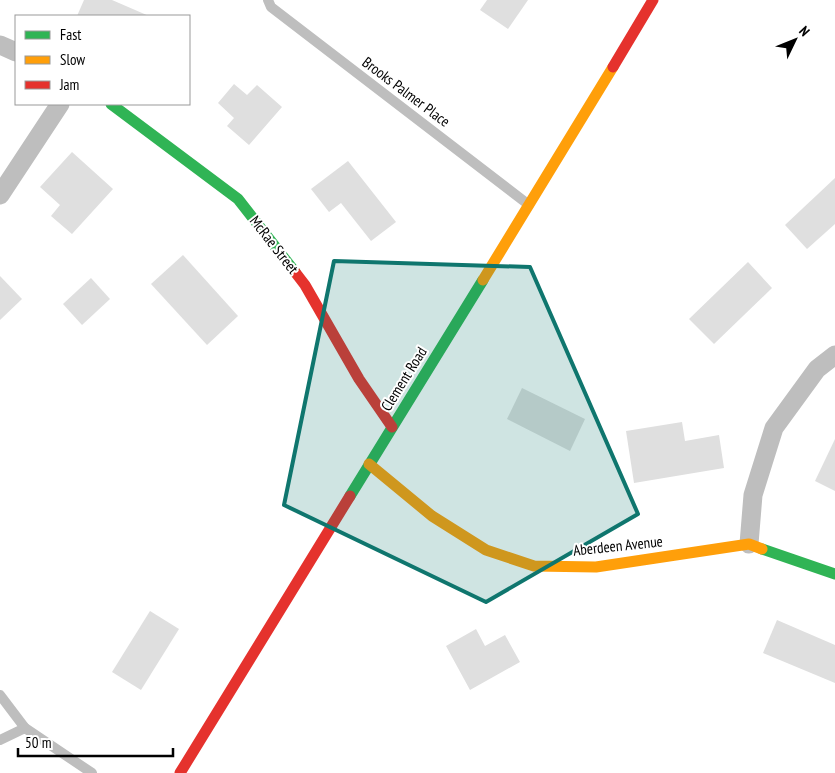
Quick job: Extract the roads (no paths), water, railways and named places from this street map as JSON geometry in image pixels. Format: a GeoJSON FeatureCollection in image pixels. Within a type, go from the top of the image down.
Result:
{"type":"FeatureCollection","features":[{"type":"Feature","properties":{"kind":"street","name":"Clement Road"},"geometry":{"type":"LineString","coordinates":[[180,773],[653,0]]}},
{"type":"Feature","properties":{"kind":"street"},"geometry":{"type":"LineString","coordinates":[[0,45],[15,52]]}},
{"type":"Feature","properties":{"kind":"street"},"geometry":{"type":"LineString","coordinates":[[0,195],[59,105]]}},
{"type":"Feature","properties":{"kind":"street","name":"McRae Street"},"geometry":{"type":"LineString","coordinates":[[112,105],[238,199],[305,286],[359,379],[392,427]]}},
{"type":"Feature","properties":{"kind":"street"},"geometry":{"type":"LineString","coordinates":[[749,544],[753,495],[774,428],[817,370],[835,355]]}},
{"type":"Feature","properties":{"kind":"street","name":"Aberdeen Avenue"},"geometry":{"type":"LineString","coordinates":[[369,464],[432,516],[486,550],[534,566],[596,567],[749,544],[835,574]]}},
{"type":"Feature","properties":{"kind":"lane","name":"Brooks Palmer Place"},"geometry":{"type":"LineString","coordinates":[[268,0],[271,7],[529,205]]}},
{"type":"Feature","properties":{"kind":"lane"},"geometry":{"type":"LineString","coordinates":[[0,694],[25,728],[92,773]]}},
{"type":"Feature","properties":{"kind":"lane"},"geometry":{"type":"LineString","coordinates":[[0,740],[25,728]]}}]}
